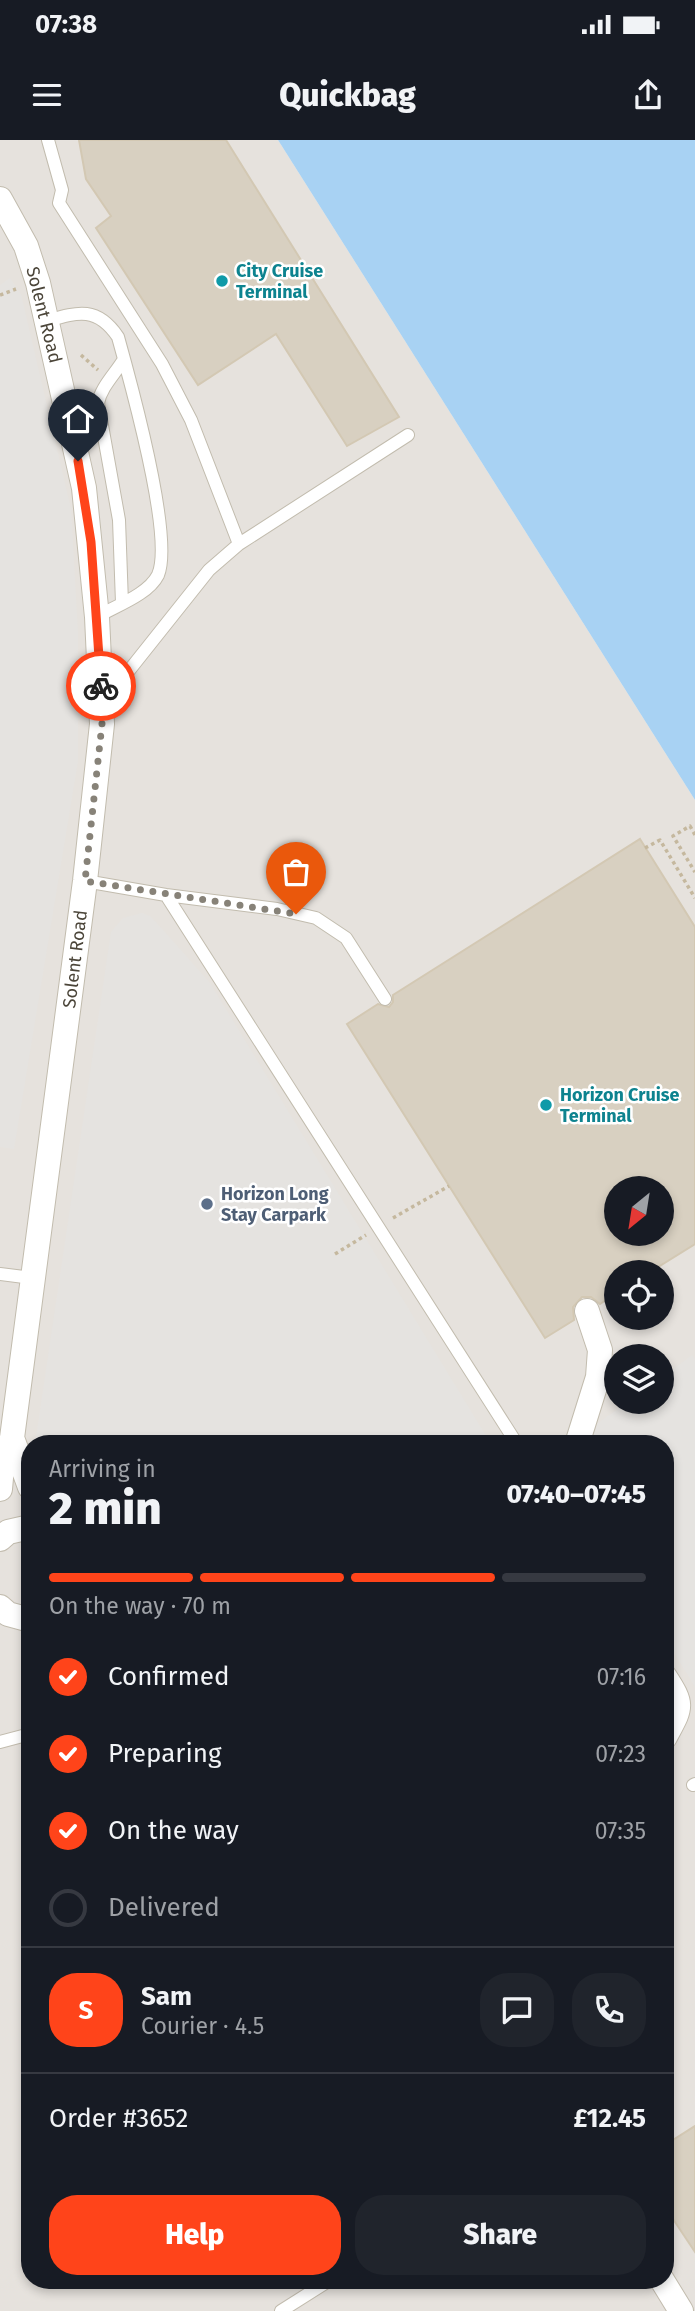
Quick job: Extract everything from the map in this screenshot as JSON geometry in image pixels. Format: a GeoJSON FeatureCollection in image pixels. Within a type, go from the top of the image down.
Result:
{"type":"FeatureCollection","features":[{"type":"Feature","properties":{"kind":"street","name":"Solent Road"},"geometry":{"type":"LineString","coordinates":[[0,199],[26,246],[47,321],[84,488],[97,617],[101,705],[85,881],[12,1438],[2,1467],[0,1489]]}},
{"type":"Feature","properties":{"kind":"street"},"geometry":{"type":"LineString","coordinates":[[581,1435],[598,1377],[600,1350],[587,1311]]}},
{"type":"Feature","properties":{"kind":"street"},"geometry":{"type":"LineString","coordinates":[[589,1409],[604,1398]]}},
{"type":"Feature","properties":{"kind":"street","name":"Solent Road"},"geometry":{"type":"LineString","coordinates":[[12,1438],[21,1462]]}},
{"type":"Feature","properties":{"kind":"street"},"geometry":{"type":"LineString","coordinates":[[0,1539],[8,1532],[21,1529]]}},
{"type":"Feature","properties":{"kind":"street"},"geometry":{"type":"LineString","coordinates":[[674,1690],[680,1699],[680,1709],[674,1720]]}},
{"type":"Feature","properties":{"kind":"street"},"geometry":{"type":"LineString","coordinates":[[668,2289],[681,2311]]}},
{"type":"Feature","properties":{"kind":"lane"},"geometry":{"type":"LineString","coordinates":[[48,140],[62,190],[58,204],[162,364],[191,420],[239,544]]}},
{"type":"Feature","properties":{"kind":"lane"},"geometry":{"type":"LineString","coordinates":[[47,321],[72,314],[90,314],[108,321],[118,337],[149,455],[161,551],[158,574],[148,588],[97,617]]}},
{"type":"Feature","properties":{"kind":"lane"},"geometry":{"type":"LineString","coordinates":[[122,603],[118,520],[98,403],[100,390],[111,381],[124,359]]}},
{"type":"Feature","properties":{"kind":"lane"},"geometry":{"type":"LineString","coordinates":[[101,705],[184,597],[239,544],[408,435]]}},
{"type":"Feature","properties":{"kind":"lane"},"geometry":{"type":"LineString","coordinates":[[85,881],[166,895],[277,909],[316,918],[346,939],[385,999]]}},
{"type":"Feature","properties":{"kind":"lane"},"geometry":{"type":"LineString","coordinates":[[166,895],[511,1435]]}},
{"type":"Feature","properties":{"kind":"lane"},"geometry":{"type":"LineString","coordinates":[[0,1274],[32,1278]]}},
{"type":"Feature","properties":{"kind":"lane"},"geometry":{"type":"LineString","coordinates":[[0,1742],[21,1736]]}},
{"type":"Feature","properties":{"kind":"lane"},"geometry":{"type":"LineString","coordinates":[[281,2311],[316,2289]]}},
{"type":"Feature","properties":{"kind":"path"},"geometry":{"type":"LineString","coordinates":[[695,835],[690,826],[673,836],[695,872]]}},
{"type":"Feature","properties":{"kind":"path"},"geometry":{"type":"LineString","coordinates":[[645,848],[660,840],[695,898]]}},
{"type":"Feature","properties":{"kind":"shaded area"},"geometry":{"type":"Polygon","coordinates":[[[0,140],[278,140],[695,800],[695,2311],[0,2311],[0,140]]]}},
{"type":"Feature","properties":{"kind":"shaded area"},"geometry":{"type":"Polygon","coordinates":[[[10,278],[21,294],[71,509],[78,631],[78,761],[14,1149],[0,1147],[0,285],[10,278]]]}},
{"type":"Feature","properties":{"kind":"shaded area","name":"Horizon Long Stay Carpark"},"geometry":{"type":"Polygon","coordinates":[[[142,913],[150,916],[210,983],[486,1435],[36,1435],[111,932],[123,918],[142,913]]]}},
{"type":"Feature","properties":{"kind":"shaded area"},"geometry":{"type":"Polygon","coordinates":[[[692,1355],[695,1359],[695,1687],[674,1653],[674,1435],[592,1435],[595,1425],[611,1414],[674,1414],[674,1369],[692,1355]]]}},
{"type":"Feature","properties":{"kind":"water"},"geometry":{"type":"Polygon","coordinates":[[[278,140],[695,140],[695,800],[278,140]]]}},
{"type":"Feature","properties":{"kind":"building","name":"City Cruise Terminal"},"geometry":{"type":"Polygon","coordinates":[[[79,140],[226,140],[399,417],[347,446],[276,334],[198,385],[96,228],[111,216],[86,179],[79,140]]]}},
{"type":"Feature","properties":{"kind":"building","name":"Horizon Cruise Terminal"},"geometry":{"type":"Polygon","coordinates":[[[640,839],[695,927],[695,1244],[669,1260],[604,1260],[604,1301],[600,1304],[591,1297],[582,1297],[573,1307],[574,1320],[545,1338],[347,1024],[378,1004],[389,1007],[393,1002],[393,995],[640,839]]]}},
{"type":"Feature","properties":{"kind":"building"},"geometry":{"type":"Polygon","coordinates":[[[695,2126],[695,2252],[674,2220],[674,2139],[695,2126]]]}},
{"type":"Feature","properties":{"kind":"way so far"},"geometry":{"type":"LineString","coordinates":[[101,686],[102,724],[85,881],[296,914]]}},
{"type":"Feature","properties":{"kind":"place","name":"City Cruise Terminal"},"geometry":{"type":"Point","coordinates":[222,281]}},
{"type":"Feature","properties":{"kind":"place","name":"Horizon Cruise Terminal"},"geometry":{"type":"Point","coordinates":[546,1105]}},
{"type":"Feature","properties":{"kind":"place","name":"Horizon Long Stay Carpark"},"geometry":{"type":"Point","coordinates":[207,1204]}},
{"type":"Feature","properties":{"kind":"route"},"geometry":{"type":"LineString","coordinates":[[78,461],[91,542],[101,686]]}}]}
